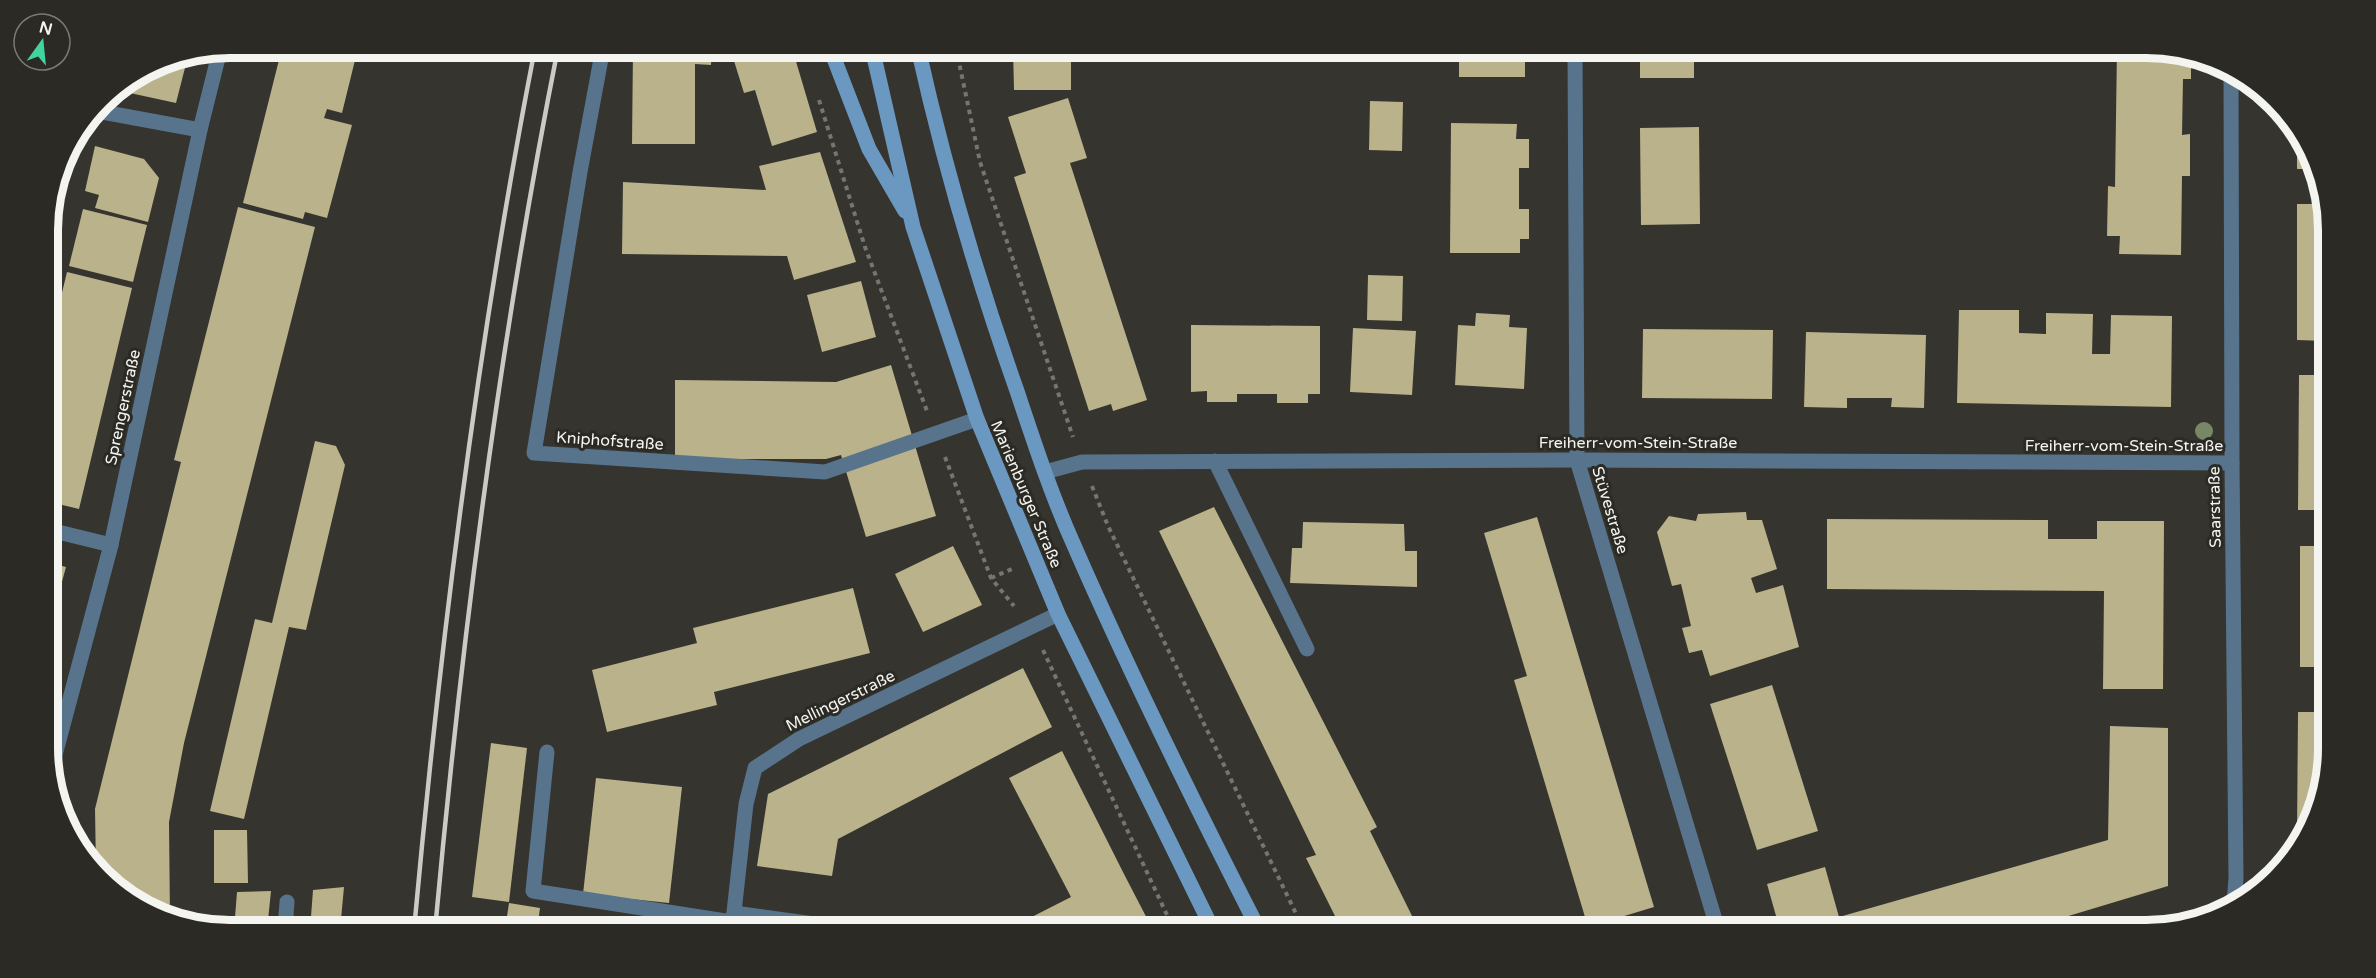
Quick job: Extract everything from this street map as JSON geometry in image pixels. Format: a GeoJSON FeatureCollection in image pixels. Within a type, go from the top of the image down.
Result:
{"type":"FeatureCollection","features":[{"type":"Feature","properties":{"kind":"main road"},"geometry":{"type":"LineString","coordinates":[[834,59],[869,149],[914,227]]}},
{"type":"Feature","properties":{"kind":"main road","name":"Marienburger Straße"},"geometry":{"type":"LineString","coordinates":[[875,59],[914,227],[977,419],[1058,614],[1208,919]]}},
{"type":"Feature","properties":{"kind":"main road","name":"Marienburger Straße"},"geometry":{"type":"LineString","coordinates":[[920,59],[937,136],[981,288],[1044,472],[1087,574],[1196,807],[1254,919]]}},
{"type":"Feature","properties":{"kind":"street","name":"Stüvestraße"},"geometry":{"type":"LineString","coordinates":[[1575,58],[1577,460],[1715,919]]}},
{"type":"Feature","properties":{"kind":"street","name":"Sprengerstraße"},"geometry":{"type":"LineString","coordinates":[[58,744],[111,545],[200,130],[218,59]]}},
{"type":"Feature","properties":{"kind":"street","name":"Kniphofstraße"},"geometry":{"type":"LineString","coordinates":[[601,59],[534,453],[825,472],[977,419]]}},
{"type":"Feature","properties":{"kind":"street","name":"Saarstraße"},"geometry":{"type":"LineString","coordinates":[[2232,83],[2235,894]]}},
{"type":"Feature","properties":{"kind":"street"},"geometry":{"type":"LineString","coordinates":[[105,113],[200,130]]}},
{"type":"Feature","properties":{"kind":"street","name":"Freiherr-vom-Stein-Straße"},"geometry":{"type":"LineString","coordinates":[[1044,472],[1082,462],[1577,460],[2232,463]]}},
{"type":"Feature","properties":{"kind":"street"},"geometry":{"type":"LineString","coordinates":[[1215,461],[1307,649]]}},
{"type":"Feature","properties":{"kind":"street"},"geometry":{"type":"LineString","coordinates":[[58,533],[111,545]]}},
{"type":"Feature","properties":{"kind":"street","name":"Mellingerstraße"},"geometry":{"type":"LineString","coordinates":[[732,920],[746,804],[755,768],[798,739],[1058,614]]}},
{"type":"Feature","properties":{"kind":"street"},"geometry":{"type":"LineString","coordinates":[[547,752],[533,891],[718,920]]}},
{"type":"Feature","properties":{"kind":"street"},"geometry":{"type":"LineString","coordinates":[[286,920],[287,902]]}},
{"type":"Feature","properties":{"kind":"path"},"geometry":{"type":"LineString","coordinates":[[958,59],[980,162],[1082,462],[1108,525],[1299,919]]}},
{"type":"Feature","properties":{"kind":"path"},"geometry":{"type":"LineString","coordinates":[[819,99],[865,247],[991,578],[1032,627],[1169,920]]}},
{"type":"Feature","properties":{"kind":"building"},"geometry":{"type":"Polygon","coordinates":[[[1459,58],[1525,58],[1525,77],[1459,77],[1459,58]]]}},
{"type":"Feature","properties":{"kind":"building"},"geometry":{"type":"Polygon","coordinates":[[[1640,58],[1694,58],[1694,78],[1640,78],[1640,58]]]}},
{"type":"Feature","properties":{"kind":"building"},"geometry":{"type":"Polygon","coordinates":[[[2117,58],[2168,60],[2191,65],[2191,79],[2183,79],[2182,135],[2190,134],[2190,176],[2182,176],[2181,255],[2119,254],[2120,236],[2107,236],[2108,186],[2115,187],[2117,58]]]}},
{"type":"Feature","properties":{"kind":"building"},"geometry":{"type":"Polygon","coordinates":[[[279,59],[355,59],[342,113],[327,109],[324,118],[352,125],[327,218],[305,212],[303,219],[243,203],[279,59]]]}},
{"type":"Feature","properties":{"kind":"building"},"geometry":{"type":"Polygon","coordinates":[[[633,59],[711,59],[711,65],[695,64],[695,144],[632,144],[633,59]]]}},
{"type":"Feature","properties":{"kind":"building"},"geometry":{"type":"Polygon","coordinates":[[[733,59],[795,59],[817,132],[772,146],[755,90],[744,93],[733,59]]]}},
{"type":"Feature","properties":{"kind":"building"},"geometry":{"type":"Polygon","coordinates":[[[1013,59],[1071,59],[1071,90],[1014,90],[1013,59]]]}},
{"type":"Feature","properties":{"kind":"building"},"geometry":{"type":"Polygon","coordinates":[[[186,64],[176,103],[128,93],[165,72],[186,64]]]}},
{"type":"Feature","properties":{"kind":"building"},"geometry":{"type":"Polygon","coordinates":[[[1068,98],[1087,158],[1070,163],[1147,400],[1113,411],[1111,404],[1089,411],[1014,177],[1026,173],[1008,117],[1068,98]]]}},
{"type":"Feature","properties":{"kind":"building"},"geometry":{"type":"Polygon","coordinates":[[[1370,101],[1403,102],[1402,151],[1369,150],[1370,101]]]}},
{"type":"Feature","properties":{"kind":"building"},"geometry":{"type":"Polygon","coordinates":[[[1451,123],[1517,124],[1516,139],[1529,139],[1529,168],[1519,168],[1519,209],[1529,209],[1529,239],[1520,239],[1520,253],[1450,253],[1451,123]]]}},
{"type":"Feature","properties":{"kind":"building"},"geometry":{"type":"Polygon","coordinates":[[[1699,127],[1700,224],[1641,225],[1640,128],[1699,127]]]}},
{"type":"Feature","properties":{"kind":"building"},"geometry":{"type":"Polygon","coordinates":[[[95,146],[144,159],[159,178],[148,222],[95,208],[99,195],[85,191],[95,146]]]}},
{"type":"Feature","properties":{"kind":"building"},"geometry":{"type":"Polygon","coordinates":[[[2297,151],[2306,169],[2297,169],[2297,151]]]}},
{"type":"Feature","properties":{"kind":"building"},"geometry":{"type":"Polygon","coordinates":[[[820,152],[856,262],[794,280],[787,256],[622,254],[623,182],[766,190],[759,166],[820,152]]]}},
{"type":"Feature","properties":{"kind":"building"},"geometry":{"type":"Polygon","coordinates":[[[2297,204],[2315,204],[2318,231],[2318,341],[2297,340],[2297,204]]]}},
{"type":"Feature","properties":{"kind":"building"},"geometry":{"type":"Polygon","coordinates":[[[238,207],[315,227],[184,743],[169,822],[170,908],[135,890],[101,861],[96,854],[95,809],[181,462],[174,460],[238,207]]]}},
{"type":"Feature","properties":{"kind":"building"},"geometry":{"type":"Polygon","coordinates":[[[83,209],[147,225],[133,282],[69,266],[83,209]]]}},
{"type":"Feature","properties":{"kind":"building"},"geometry":{"type":"Polygon","coordinates":[[[67,272],[132,288],[79,509],[58,504],[59,306],[67,272]]]}},
{"type":"Feature","properties":{"kind":"building"},"geometry":{"type":"Polygon","coordinates":[[[1368,275],[1403,276],[1402,321],[1367,320],[1368,275]]]}},
{"type":"Feature","properties":{"kind":"building"},"geometry":{"type":"Polygon","coordinates":[[[861,281],[876,337],[822,352],[807,295],[861,281]]]}},
{"type":"Feature","properties":{"kind":"building"},"geometry":{"type":"Polygon","coordinates":[[[1959,310],[2019,310],[2019,333],[2046,334],[2046,313],[2093,314],[2092,354],[2110,354],[2111,315],[2172,316],[2171,407],[1957,403],[1959,310]]]}},
{"type":"Feature","properties":{"kind":"building"},"geometry":{"type":"Polygon","coordinates":[[[1476,313],[1510,315],[1509,327],[1527,328],[1524,389],[1455,385],[1458,325],[1475,326],[1476,313]]]}},
{"type":"Feature","properties":{"kind":"building"},"geometry":{"type":"Polygon","coordinates":[[[1191,325],[1320,326],[1320,394],[1308,394],[1308,403],[1277,403],[1277,394],[1237,394],[1237,402],[1207,402],[1207,391],[1191,392],[1191,325]]]}},
{"type":"Feature","properties":{"kind":"building"},"geometry":{"type":"Polygon","coordinates":[[[1353,328],[1416,331],[1412,395],[1350,392],[1353,328]]]}},
{"type":"Feature","properties":{"kind":"building"},"geometry":{"type":"Polygon","coordinates":[[[1643,329],[1773,330],[1772,399],[1642,398],[1643,329]]]}},
{"type":"Feature","properties":{"kind":"building"},"geometry":{"type":"Polygon","coordinates":[[[1806,332],[1926,335],[1924,408],[1891,407],[1892,398],[1847,398],[1847,408],[1804,407],[1806,332]]]}},
{"type":"Feature","properties":{"kind":"building"},"geometry":{"type":"Polygon","coordinates":[[[891,365],[936,516],[866,537],[841,455],[826,459],[675,459],[675,380],[836,382],[891,365]]]}},
{"type":"Feature","properties":{"kind":"building"},"geometry":{"type":"Polygon","coordinates":[[[2299,375],[2318,375],[2318,510],[2298,510],[2299,375]]]}},
{"type":"Feature","properties":{"kind":"building"},"geometry":{"type":"Polygon","coordinates":[[[315,441],[336,446],[345,465],[306,630],[289,627],[244,819],[210,811],[255,619],[272,623],[315,441]]]}},
{"type":"Feature","properties":{"kind":"building"},"geometry":{"type":"Polygon","coordinates":[[[1214,507],[1377,827],[1370,831],[1414,919],[1337,919],[1306,858],[1316,855],[1159,531],[1214,507]]]}},
{"type":"Feature","properties":{"kind":"building"},"geometry":{"type":"Polygon","coordinates":[[[1746,512],[1747,520],[1762,520],[1777,569],[1751,578],[1756,593],[1783,585],[1799,647],[1710,676],[1702,650],[1689,653],[1682,628],[1691,626],[1681,584],[1672,586],[1657,532],[1669,516],[1696,521],[1698,514],[1746,512]]]}},
{"type":"Feature","properties":{"kind":"building"},"geometry":{"type":"Polygon","coordinates":[[[1537,517],[1654,907],[1613,919],[1586,919],[1514,680],[1527,676],[1484,533],[1537,517]]]}},
{"type":"Feature","properties":{"kind":"building"},"geometry":{"type":"Polygon","coordinates":[[[1827,519],[2048,520],[2048,539],[2097,539],[2097,521],[2164,521],[2163,689],[2103,689],[2104,591],[1827,589],[1827,519]]]}},
{"type":"Feature","properties":{"kind":"building"},"geometry":{"type":"Polygon","coordinates":[[[1303,522],[1404,524],[1405,551],[1417,551],[1417,587],[1290,583],[1292,548],[1302,548],[1303,522]]]}},
{"type":"Feature","properties":{"kind":"building"},"geometry":{"type":"Polygon","coordinates":[[[953,546],[982,605],[923,632],[895,574],[953,546]]]}},
{"type":"Feature","properties":{"kind":"building"},"geometry":{"type":"Polygon","coordinates":[[[2300,546],[2318,546],[2318,667],[2300,667],[2300,546]]]}},
{"type":"Feature","properties":{"kind":"building"},"geometry":{"type":"Polygon","coordinates":[[[58,565],[66,567],[58,595],[58,565]]]}},
{"type":"Feature","properties":{"kind":"building"},"geometry":{"type":"Polygon","coordinates":[[[853,588],[870,653],[714,692],[717,705],[607,732],[592,670],[697,643],[693,628],[853,588]]]}},
{"type":"Feature","properties":{"kind":"building"},"geometry":{"type":"Polygon","coordinates":[[[1023,668],[1052,727],[838,839],[832,876],[757,866],[768,794],[1023,668]]]}},
{"type":"Feature","properties":{"kind":"building"},"geometry":{"type":"Polygon","coordinates":[[[1772,685],[1818,831],[1757,850],[1710,704],[1772,685]]]}},
{"type":"Feature","properties":{"kind":"building"},"geometry":{"type":"Polygon","coordinates":[[[2298,712],[2318,712],[2318,747],[2314,781],[2308,803],[2297,827],[2298,712]]]}},
{"type":"Feature","properties":{"kind":"building"},"geometry":{"type":"Polygon","coordinates":[[[2110,726],[2168,728],[2168,886],[2058,919],[1777,919],[1767,884],[1825,867],[1839,917],[2108,840],[2110,726]]]}},
{"type":"Feature","properties":{"kind":"building"},"geometry":{"type":"Polygon","coordinates":[[[491,743],[527,748],[509,902],[472,897],[491,743]]]}},
{"type":"Feature","properties":{"kind":"building"},"geometry":{"type":"Polygon","coordinates":[[[1062,751],[1148,920],[1027,920],[1071,897],[1009,778],[1062,751]]]}},
{"type":"Feature","properties":{"kind":"building"},"geometry":{"type":"Polygon","coordinates":[[[596,778],[682,787],[669,903],[583,894],[596,778]]]}},
{"type":"Feature","properties":{"kind":"building"},"geometry":{"type":"Polygon","coordinates":[[[214,830],[247,830],[248,883],[214,883],[214,830]]]}},
{"type":"Feature","properties":{"kind":"building"},"geometry":{"type":"Polygon","coordinates":[[[344,887],[341,920],[311,920],[313,890],[344,887]]]}},
{"type":"Feature","properties":{"kind":"building"},"geometry":{"type":"Polygon","coordinates":[[[271,891],[268,920],[235,920],[237,892],[271,891]]]}},
{"type":"Feature","properties":{"kind":"building"},"geometry":{"type":"Polygon","coordinates":[[[509,903],[540,908],[538,920],[507,920],[509,903]]]}},
{"type":"Feature","properties":{"kind":"railway"},"geometry":{"type":"LineString","coordinates":[[415,920],[436,708],[463,488],[496,267],[533,59]]}},
{"type":"Feature","properties":{"kind":"railway"},"geometry":{"type":"LineString","coordinates":[[436,920],[457,708],[485,487],[518,267],[556,59]]}}]}
